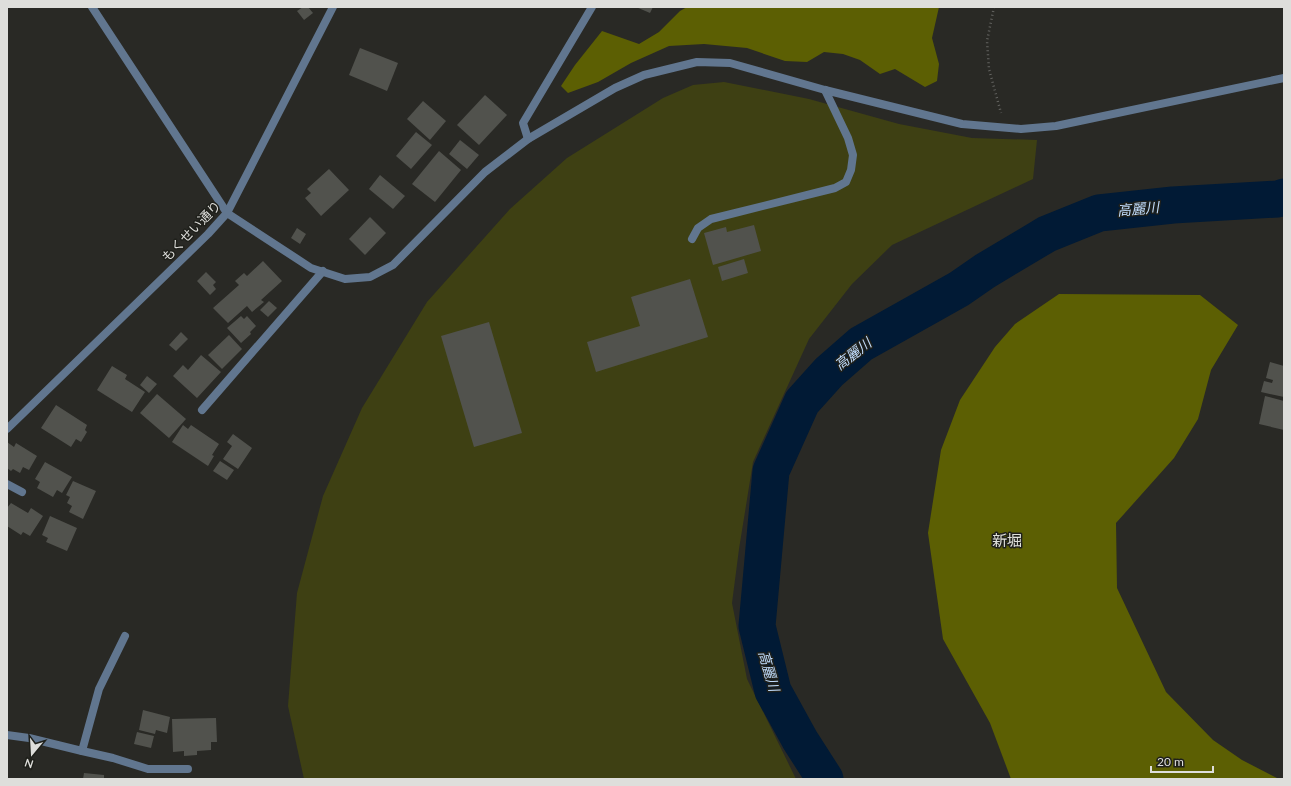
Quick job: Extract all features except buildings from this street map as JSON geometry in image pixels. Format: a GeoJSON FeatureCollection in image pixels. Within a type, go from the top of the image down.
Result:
{"type":"FeatureCollection","features":[{"type":"Feature","properties":{"kind":"street"},"geometry":{"type":"LineString","coordinates":[[92,7],[227,213],[310,268],[345,279],[370,277],[393,265],[485,172],[528,139],[615,88],[644,75],[696,62],[730,63],[825,90],[962,124],[1021,129],[1056,126],[1284,78]]}},
{"type":"Feature","properties":{"kind":"street","name":"もくせい通り"},"geometry":{"type":"LineString","coordinates":[[7,429],[202,240],[227,213],[333,7]]}},
{"type":"Feature","properties":{"kind":"street"},"geometry":{"type":"LineString","coordinates":[[528,139],[524,123],[592,7]]}},
{"type":"Feature","properties":{"kind":"street"},"geometry":{"type":"LineString","coordinates":[[692,239],[698,228],[712,219],[835,188],[846,182],[851,170],[853,155],[848,138],[825,90]]}},
{"type":"Feature","properties":{"kind":"street"},"geometry":{"type":"LineString","coordinates":[[202,410],[322,271]]}},
{"type":"Feature","properties":{"kind":"street"},"geometry":{"type":"LineString","coordinates":[[7,484],[22,492]]}},
{"type":"Feature","properties":{"kind":"street"},"geometry":{"type":"LineString","coordinates":[[82,751],[99,688],[125,636]]}},
{"type":"Feature","properties":{"kind":"street"},"geometry":{"type":"LineString","coordinates":[[7,735],[29,738],[113,758],[148,769],[188,769]]}},
{"type":"Feature","properties":{"kind":"path"},"geometry":{"type":"LineString","coordinates":[[994,7],[987,41],[989,69],[1005,127]]}},
{"type":"Feature","properties":{"kind":"shaded area"},"geometry":{"type":"Polygon","coordinates":[[[687,7],[939,7],[932,38],[939,64],[937,81],[925,87],[895,69],[880,74],[860,60],[843,54],[824,52],[807,62],[785,61],[747,48],[704,44],[669,46],[631,63],[598,82],[568,93],[561,86],[575,65],[602,31],[639,44],[659,32],[680,11],[687,7]]]}},
{"type":"Feature","properties":{"kind":"shaded area"},"geometry":{"type":"Polygon","coordinates":[[[724,82],[809,99],[899,124],[972,138],[1037,140],[1033,179],[892,245],[852,284],[809,339],[753,462],[732,603],[747,679],[796,779],[304,779],[288,706],[297,593],[323,496],[362,408],[427,302],[510,209],[567,158],[663,98],[693,85],[724,82]]]}},
{"type":"Feature","properties":{"kind":"shaded area"},"geometry":{"type":"Polygon","coordinates":[[[1059,294],[1200,295],[1238,325],[1211,370],[1198,419],[1174,458],[1116,523],[1117,588],[1166,692],[1213,740],[1242,760],[1279,779],[1011,779],[990,723],[943,639],[928,533],[941,450],[960,400],[995,347],[1015,324],[1059,294]]]}},
{"type":"Feature","properties":{"kind":"waterway","name":"高麗川"},"geometry":{"type":"LineString","coordinates":[[825,779],[800,740],[773,691],[757,626],[771,471],[802,402],[829,372],[861,344],[959,289],[985,271],[1047,234],[1099,213],[1173,205],[1278,199],[1284,197]]}},
{"type":"Feature","properties":{"kind":"district","name":"新堀"},"geometry":{"type":"Point","coordinates":[1007,541]}}]}
